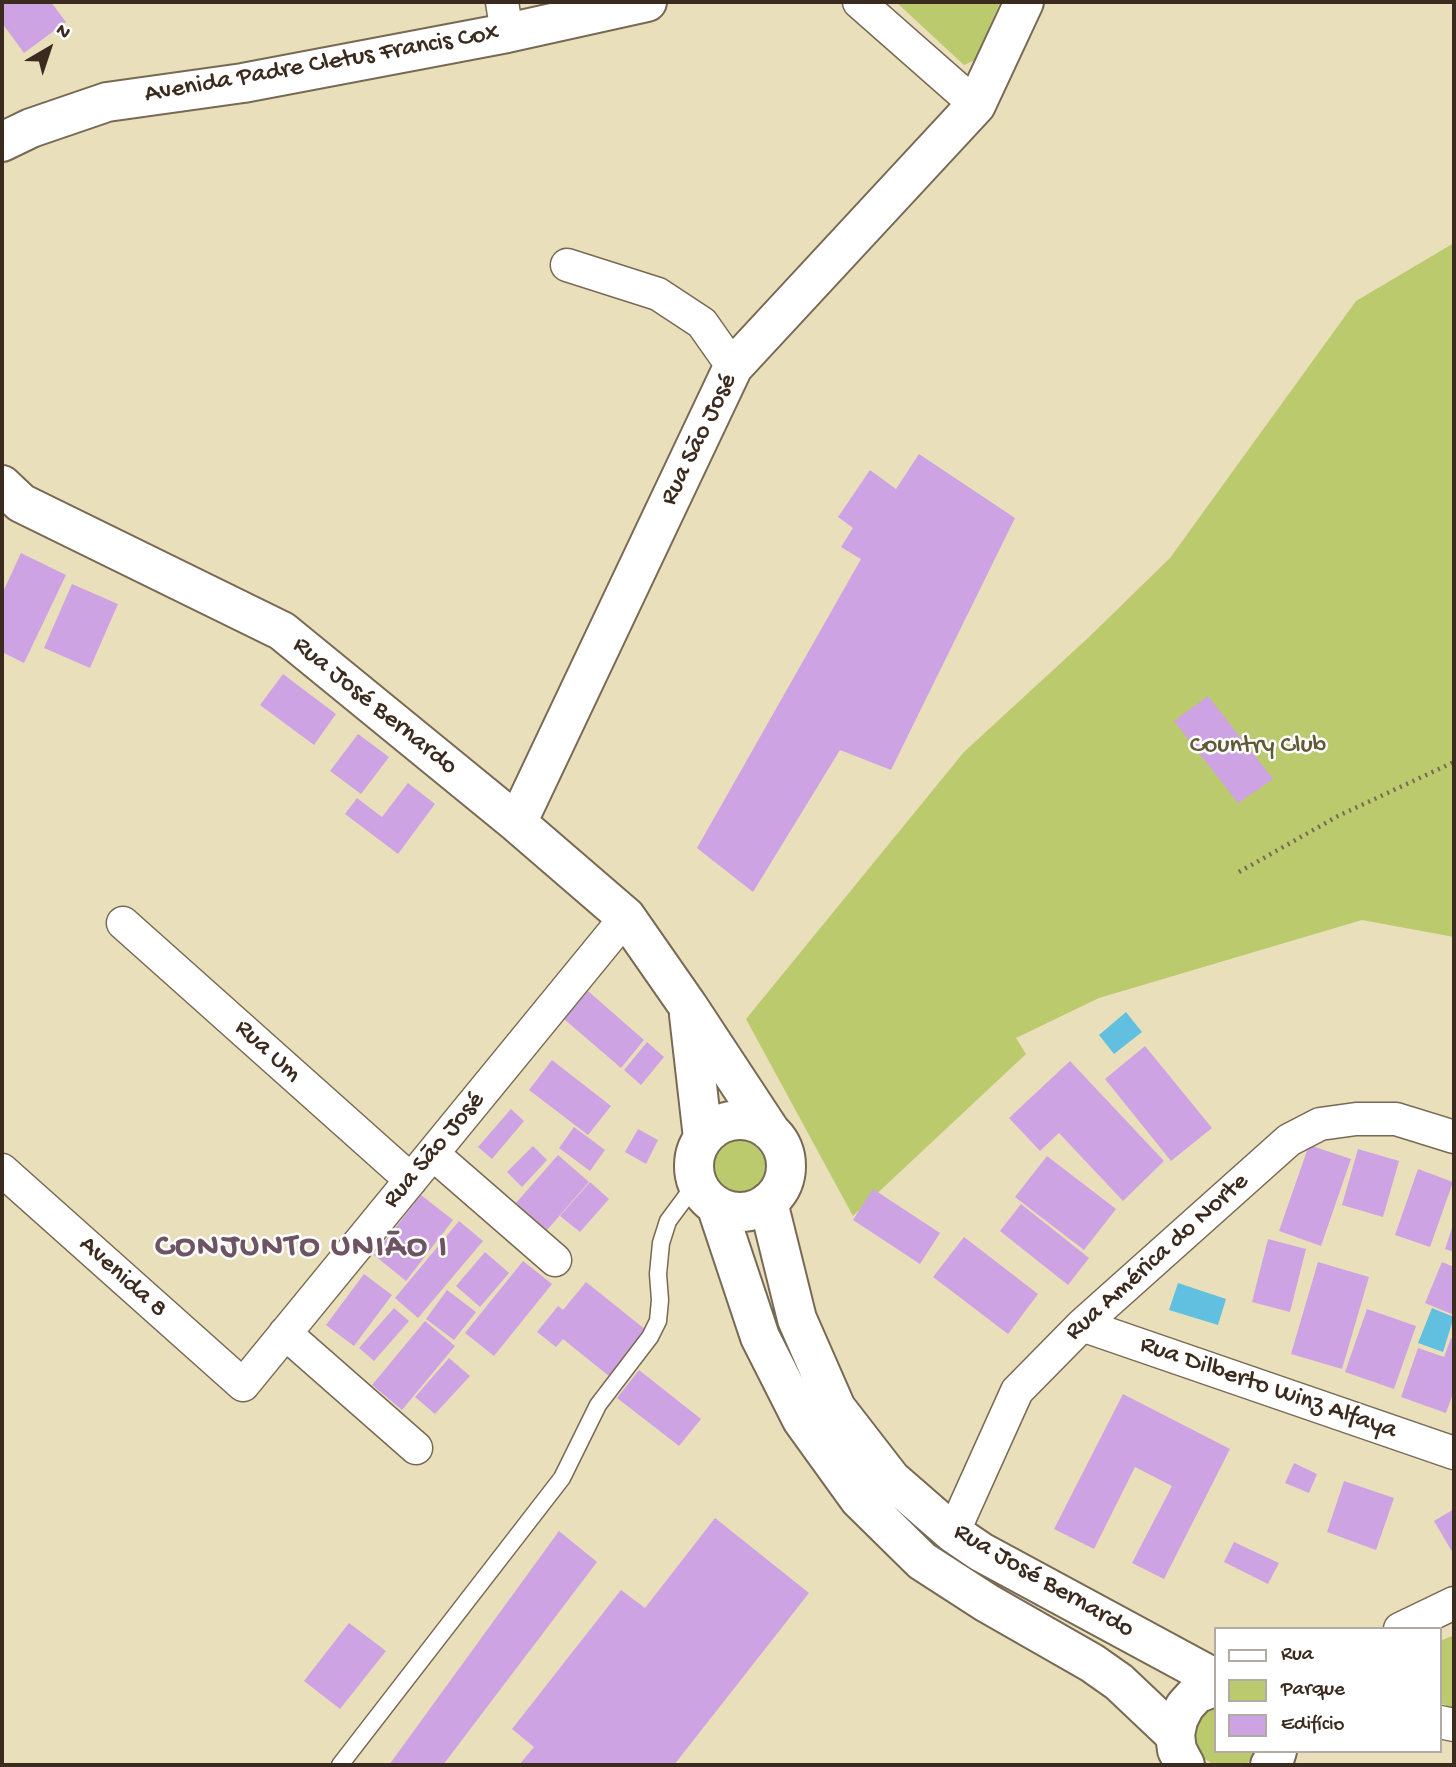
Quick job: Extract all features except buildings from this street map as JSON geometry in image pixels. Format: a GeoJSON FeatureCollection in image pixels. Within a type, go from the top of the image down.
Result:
{"type":"FeatureCollection","features":[{"type":"Feature","properties":{"kind":"street","name":"Avenida Padre Cletus Francis Cox"},"geometry":{"type":"LineString","coordinates":[[2,142],[31,128],[107,102],[243,83],[504,17],[647,2]]}},
{"type":"Feature","properties":{"kind":"street"},"geometry":{"type":"LineString","coordinates":[[859,2],[976,105]]}},
{"type":"Feature","properties":{"kind":"street","name":"Rua São José"},"geometry":{"type":"LineString","coordinates":[[517,823],[733,367],[976,105],[1024,2]]}},
{"type":"Feature","properties":{"kind":"street"},"geometry":{"type":"LineString","coordinates":[[568,265],[658,294],[702,323],[733,367]]}},
{"type":"Feature","properties":{"kind":"street","name":"Rua José Bernardo"},"geometry":{"type":"LineString","coordinates":[[11,499],[282,631],[517,823],[626,917],[771,1132]]}},
{"type":"Feature","properties":{"kind":"street","name":"Rua São José"},"geometry":{"type":"LineString","coordinates":[[243,1385],[626,917]]}},
{"type":"Feature","properties":{"kind":"street","name":"Rua Um"},"geometry":{"type":"LineString","coordinates":[[123,923],[411,1180]]}},
{"type":"Feature","properties":{"kind":"street","name":"Rua José Bernardo"},"geometry":{"type":"LineString","coordinates":[[688,1006],[703,1138]]}},
{"type":"Feature","properties":{"kind":"street","name":"Rua América do Norte"},"geometry":{"type":"LineString","coordinates":[[953,1533],[1017,1391],[1082,1325],[1289,1140],[1320,1124],[1356,1119],[1396,1119],[1454,1138]]}},
{"type":"Feature","properties":{"kind":"street"},"geometry":{"type":"LineString","coordinates":[[706,1194],[730,1211],[757,1209],[768,1202],[779,1191],[785,1176],[786,1160],[781,1145],[771,1132],[758,1124],[743,1120],[728,1121],[714,1127],[703,1138],[696,1151],[694,1167],[760,1337],[802,1420],[859,1499],[922,1561],[1119,1682],[1180,1750]]}},
{"type":"Feature","properties":{"kind":"street"},"geometry":{"type":"LineString","coordinates":[[433,1154],[555,1260]]}},
{"type":"Feature","properties":{"kind":"street","name":"Avenida 8"},"geometry":{"type":"LineString","coordinates":[[2,1170],[243,1385]]}},
{"type":"Feature","properties":{"kind":"street","name":"Rua José Bernardo"},"geometry":{"type":"LineString","coordinates":[[768,1202],[797,1319],[836,1408],[891,1479],[953,1533],[981,1552],[1214,1678]]}},
{"type":"Feature","properties":{"kind":"street","name":"Rua Dilberto Winz Alfaya"},"geometry":{"type":"LineString","coordinates":[[1082,1325],[1454,1453]]}},
{"type":"Feature","properties":{"kind":"street"},"geometry":{"type":"LineString","coordinates":[[285,1333],[416,1448]]}},
{"type":"Feature","properties":{"kind":"street"},"geometry":{"type":"LineString","coordinates":[[1404,1627],[1454,1603]]}},
{"type":"Feature","properties":{"kind":"street"},"geometry":{"type":"LineString","coordinates":[[1180,1750],[1178,1720],[1185,1706],[1196,1694],[1214,1687]]}},
{"type":"Feature","properties":{"kind":"lane"},"geometry":{"type":"LineString","coordinates":[[340,1765],[562,1478],[598,1405],[650,1337],[658,1321],[661,1243],[668,1221],[706,1194]]}},
{"type":"Feature","properties":{"kind":"path"},"geometry":{"type":"LineString","coordinates":[[1239,873],[1338,816],[1454,762]]}},
{"type":"Feature","properties":{"kind":"green space"},"geometry":{"type":"Polygon","coordinates":[[[896,2],[1000,2],[975,60],[964,65],[896,2]]]}},
{"type":"Feature","properties":{"kind":"green space","name":"Country Club"},"geometry":{"type":"Polygon","coordinates":[[[1454,243],[1454,937],[1362,920],[1099,998],[1016,1038],[1026,1054],[853,1216],[746,1019],[964,752],[1170,558],[1356,301],[1454,243]]]}},
{"type":"Feature","properties":{"kind":"green space"},"geometry":{"type":"Polygon","coordinates":[[[733,1132],[747,1132],[759,1137],[768,1146],[773,1165],[771,1178],[764,1189],[747,1198],[733,1198],[721,1193],[712,1184],[707,1172],[707,1158],[712,1146],[721,1137],[733,1132]]]}},
{"type":"Feature","properties":{"kind":"green space"},"geometry":{"type":"Polygon","coordinates":[[[1454,1635],[1454,1708],[1442,1704],[1442,1640],[1454,1635]]]}},
{"type":"Feature","properties":{"kind":"green space"},"geometry":{"type":"Polygon","coordinates":[[[1214,1704],[1214,1753],[1257,1753],[1246,1764],[1214,1765],[1198,1750],[1195,1729],[1206,1710],[1214,1704]]]}},
{"type":"Feature","properties":{"kind":"water"},"geometry":{"type":"Polygon","coordinates":[[[1126,1012],[1142,1032],[1114,1054],[1099,1035],[1126,1012]]]}},
{"type":"Feature","properties":{"kind":"water"},"geometry":{"type":"Polygon","coordinates":[[[1178,1283],[1226,1299],[1218,1325],[1169,1310],[1178,1283]]]}},
{"type":"Feature","properties":{"kind":"water"},"geometry":{"type":"Polygon","coordinates":[[[1432,1308],[1454,1317],[1443,1352],[1418,1343],[1432,1308]]]}},
{"type":"Feature","properties":{"kind":"district","name":"CONJUNTO UNIÃO I"},"geometry":{"type":"Point","coordinates":[302,1249]}}]}
